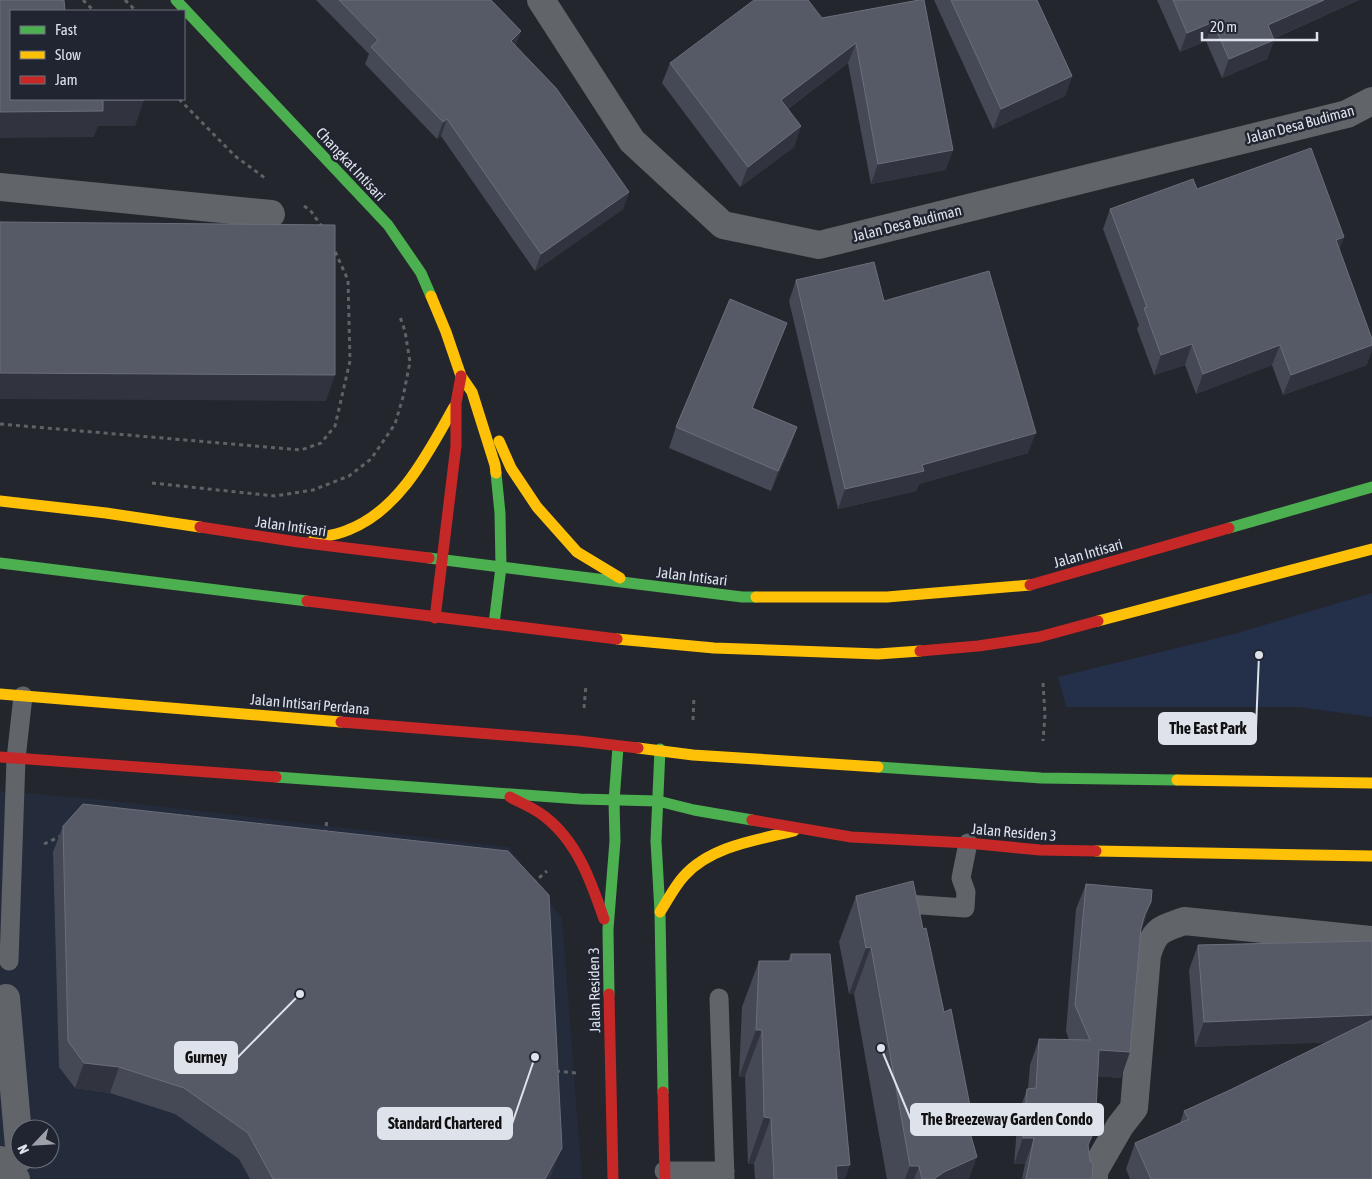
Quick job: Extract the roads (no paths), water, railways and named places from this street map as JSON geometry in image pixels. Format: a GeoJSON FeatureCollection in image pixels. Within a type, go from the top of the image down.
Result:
{"type":"FeatureCollection","features":[{"type":"Feature","properties":{"kind":"street","name":"Changkat Intisari"},"geometry":{"type":"LineString","coordinates":[[176,0],[388,225],[421,273],[446,332],[461,376],[472,392],[495,465],[500,513],[501,567],[494,624]]}},
{"type":"Feature","properties":{"kind":"street","name":"Jalan Desa Budiman"},"geometry":{"type":"LineString","coordinates":[[541,0],[632,141],[723,225],[819,245],[1347,114],[1372,101]]}},
{"type":"Feature","properties":{"kind":"street"},"geometry":{"type":"LineString","coordinates":[[0,187],[271,214]]}},
{"type":"Feature","properties":{"kind":"street","name":"Changkat Intisari"},"geometry":{"type":"LineString","coordinates":[[435,618],[456,446],[456,404],[461,376]]}},
{"type":"Feature","properties":{"kind":"street"},"geometry":{"type":"LineString","coordinates":[[472,392],[488,415],[511,468],[537,507],[577,552],[628,583]]}},
{"type":"Feature","properties":{"kind":"street"},"geometry":{"type":"LineString","coordinates":[[298,542],[351,529],[379,513],[421,466],[456,404]]}},
{"type":"Feature","properties":{"kind":"street","name":"Jalan Intisari"},"geometry":{"type":"LineString","coordinates":[[0,501],[106,513],[298,542],[742,597],[887,596],[1024,587],[1372,487]]}},
{"type":"Feature","properties":{"kind":"street"},"geometry":{"type":"LineString","coordinates":[[0,564],[598,637],[714,648],[878,654],[978,646],[1039,637],[1372,549]]}},
{"type":"Feature","properties":{"kind":"street","name":"Jalan Intisari Perdana"},"geometry":{"type":"LineString","coordinates":[[0,694],[579,741],[618,747]]}},
{"type":"Feature","properties":{"kind":"street"},"geometry":{"type":"LineString","coordinates":[[618,747],[693,755],[1041,778],[1372,784]]}},
{"type":"Feature","properties":{"kind":"street","name":"Jalan Residen 3"},"geometry":{"type":"LineString","coordinates":[[613,1179],[608,929],[615,841],[614,801],[618,747]]}},
{"type":"Feature","properties":{"kind":"street"},"geometry":{"type":"LineString","coordinates":[[660,750],[656,841],[660,912],[664,1175]]}},
{"type":"Feature","properties":{"kind":"street"},"geometry":{"type":"LineString","coordinates":[[8,758],[614,801]]}},
{"type":"Feature","properties":{"kind":"street"},"geometry":{"type":"LineString","coordinates":[[504,794],[543,816],[565,838],[582,863],[608,929]]}},
{"type":"Feature","properties":{"kind":"street","name":"Jalan Residen 3"},"geometry":{"type":"LineString","coordinates":[[614,801],[658,802],[851,837],[968,843],[1040,850],[1372,856]]}},
{"type":"Feature","properties":{"kind":"street"},"geometry":{"type":"LineString","coordinates":[[660,912],[684,876],[699,862],[714,853],[801,829]]}},
{"type":"Feature","properties":{"kind":"street"},"geometry":{"type":"LineString","coordinates":[[1094,1179],[1094,1171],[1120,1126],[1134,1108],[1148,955],[1152,940],[1159,931],[1184,921],[1372,940]]}},
{"type":"Feature","properties":{"kind":"street"},"geometry":{"type":"LineString","coordinates":[[6,998],[17,1119]]}},
{"type":"Feature","properties":{"kind":"street"},"geometry":{"type":"LineString","coordinates":[[0,1160],[16,1179]]}},
{"type":"Feature","properties":{"kind":"lane"},"geometry":{"type":"LineString","coordinates":[[9,960],[8,758],[23,696]]}},
{"type":"Feature","properties":{"kind":"lane"},"geometry":{"type":"LineString","coordinates":[[886,903],[964,908],[966,892],[961,878],[968,843]]}},
{"type":"Feature","properties":{"kind":"lane"},"geometry":{"type":"LineString","coordinates":[[664,1175],[725,1175],[719,998]]}},
{"type":"Feature","properties":{"kind":"place","name":"The East Park"},"geometry":{"type":"Point","coordinates":[1259,655]}},
{"type":"Feature","properties":{"kind":"place","name":"Gurney"},"geometry":{"type":"Point","coordinates":[300,994]}},
{"type":"Feature","properties":{"kind":"place","name":"The Breezeway Garden Condo"},"geometry":{"type":"Point","coordinates":[881,1048]}},
{"type":"Feature","properties":{"kind":"place","name":"Standard Chartered"},"geometry":{"type":"Point","coordinates":[535,1057]}}]}
